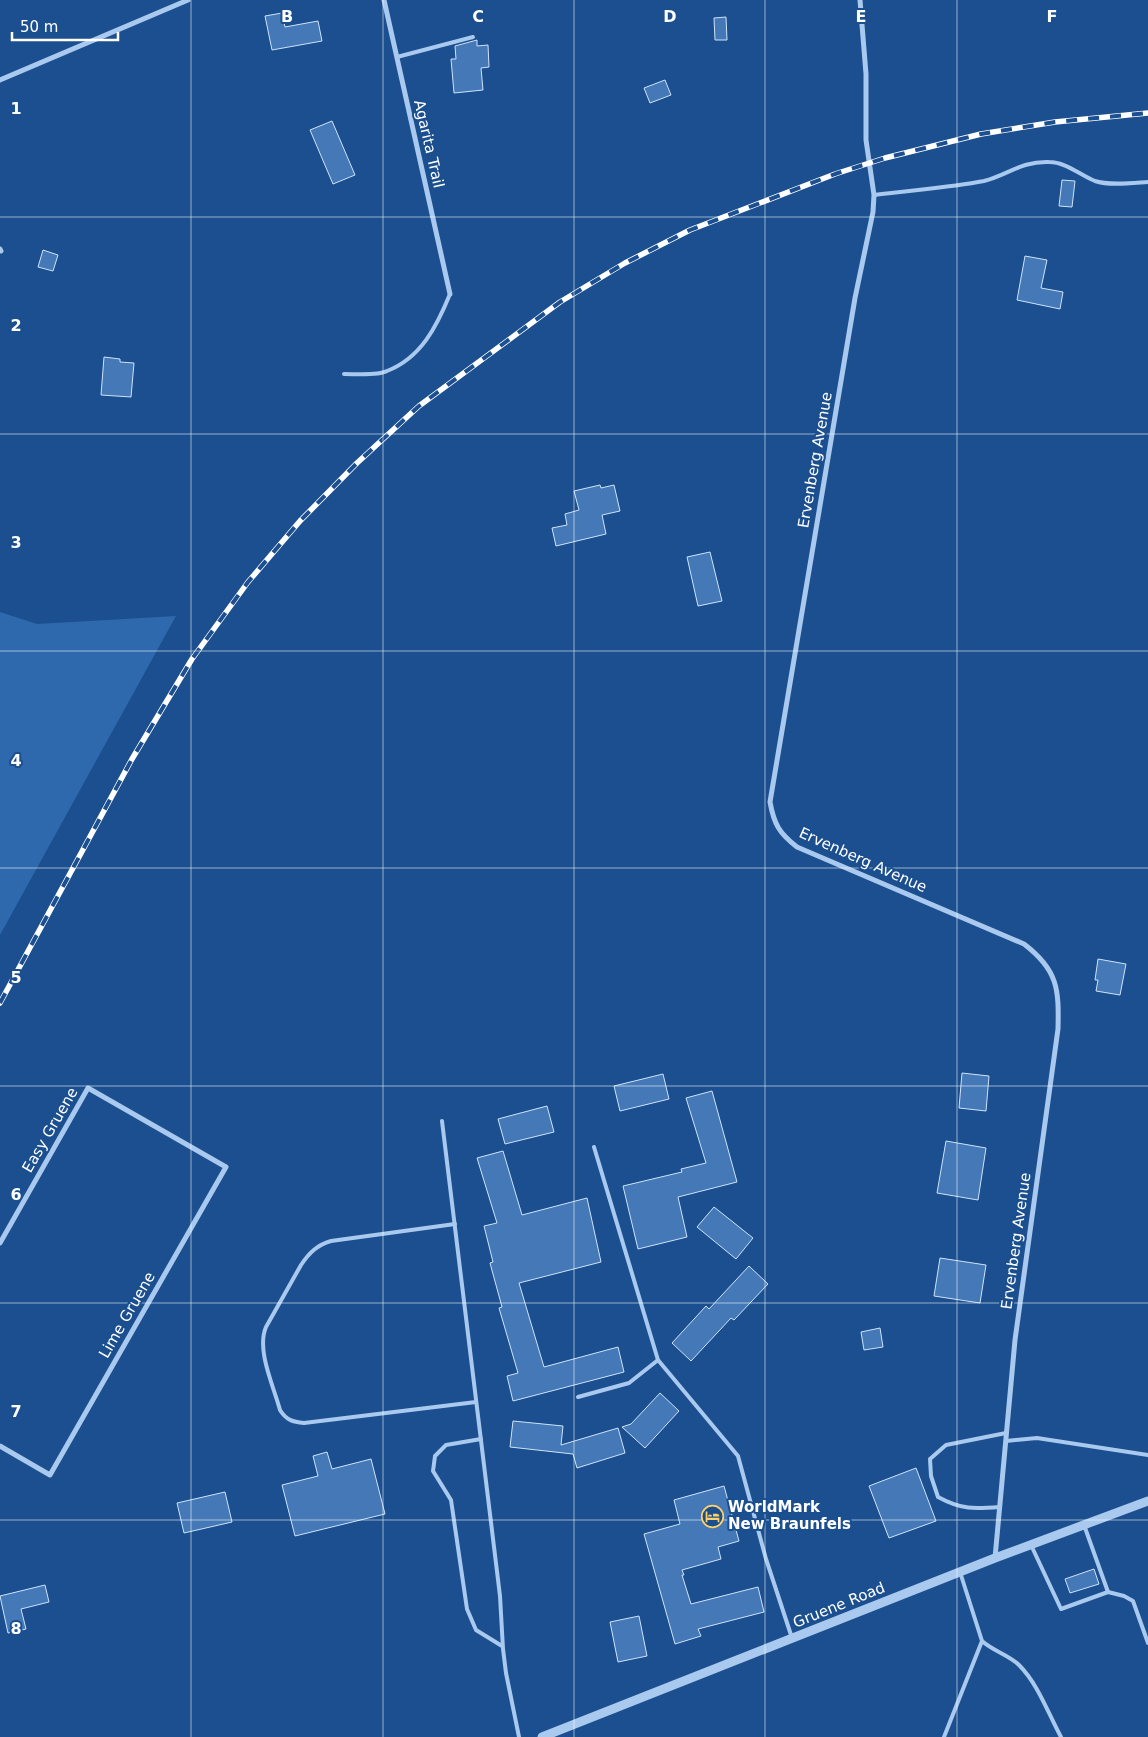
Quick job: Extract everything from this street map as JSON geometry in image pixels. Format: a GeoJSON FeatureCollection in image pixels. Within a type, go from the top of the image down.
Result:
{"type":"FeatureCollection","features":[{"type":"Feature","properties":{"kind":"street"},"geometry":{"type":"LineString","coordinates":[[0,80],[188,0]]}},
{"type":"Feature","properties":{"kind":"street","name":"Agarita Trail"},"geometry":{"type":"LineString","coordinates":[[384,0],[450,294]]}},
{"type":"Feature","properties":{"kind":"street","name":"Ervenberg Avenue"},"geometry":{"type":"LineString","coordinates":[[860,0],[866,74],[866,140],[874,194],[873,212],[855,298],[770,802],[778,829],[785,838],[797,847],[1024,944],[1039,956],[1050,970],[1057,987],[1059,1006],[1058,1029],[1015,1340],[995,1558]]}},
{"type":"Feature","properties":{"kind":"street","name":"Easy Gruene"},"geometry":{"type":"LineString","coordinates":[[0,1243],[88,1088],[226,1167]]}},
{"type":"Feature","properties":{"kind":"street","name":"Lime Gruene"},"geometry":{"type":"LineString","coordinates":[[0,1446],[50,1475],[226,1167]]}},
{"type":"Feature","properties":{"kind":"street","name":"Gruene Road"},"geometry":{"type":"LineString","coordinates":[[542,1737],[995,1558],[1148,1501]]}},
{"type":"Feature","properties":{"kind":"lane"},"geometry":{"type":"LineString","coordinates":[[397,57],[474,37]]}},
{"type":"Feature","properties":{"kind":"lane"},"geometry":{"type":"LineString","coordinates":[[874,194],[946,187],[986,180],[1027,163],[1051,162],[1075,169],[1096,181],[1120,183],[1148,182]]}},
{"type":"Feature","properties":{"kind":"lane"},"geometry":{"type":"LineString","coordinates":[[344,374],[386,372],[406,360],[426,342],[440,318],[450,294]]}},
{"type":"Feature","properties":{"kind":"lane"},"geometry":{"type":"LineString","coordinates":[[442,1121],[500,1596],[502,1646],[519,1737]]}},
{"type":"Feature","properties":{"kind":"lane"},"geometry":{"type":"LineString","coordinates":[[594,1147],[658,1360],[738,1456],[766,1559],[792,1638]]}},
{"type":"Feature","properties":{"kind":"lane"},"geometry":{"type":"LineString","coordinates":[[455,1224],[321,1244],[307,1256],[283,1296],[263,1335],[263,1349],[280,1410],[284,1417],[294,1422],[304,1423],[476,1402]]}},
{"type":"Feature","properties":{"kind":"lane"},"geometry":{"type":"LineString","coordinates":[[578,1397],[629,1383],[658,1360]]}},
{"type":"Feature","properties":{"kind":"lane"},"geometry":{"type":"LineString","coordinates":[[1000,1507],[976,1509],[954,1506],[938,1497],[931,1476],[930,1459],[946,1445],[1006,1433]]}},
{"type":"Feature","properties":{"kind":"lane"},"geometry":{"type":"LineString","coordinates":[[1006,1441],[1037,1438],[1077,1446],[1148,1455]]}},
{"type":"Feature","properties":{"kind":"lane"},"geometry":{"type":"LineString","coordinates":[[481,1439],[446,1445],[435,1456],[433,1471],[451,1500],[467,1609],[476,1630],[502,1646]]}},
{"type":"Feature","properties":{"kind":"lane"},"geometry":{"type":"LineString","coordinates":[[1084,1525],[1108,1592]]}},
{"type":"Feature","properties":{"kind":"lane"},"geometry":{"type":"LineString","coordinates":[[1030,1545],[1061,1609],[1108,1592],[1124,1596],[1133,1601],[1148,1643]]}},
{"type":"Feature","properties":{"kind":"lane"},"geometry":{"type":"LineString","coordinates":[[960,1572],[982,1641],[1018,1664],[1031,1680],[1061,1737]]}},
{"type":"Feature","properties":{"kind":"lane"},"geometry":{"type":"LineString","coordinates":[[944,1737],[982,1641]]}},
{"type":"Feature","properties":{"kind":"shaded area"},"geometry":{"type":"Polygon","coordinates":[[[0,612],[37,624],[176,616],[0,935],[0,612]]]}},
{"type":"Feature","properties":{"kind":"building"},"geometry":{"type":"Polygon","coordinates":[[[282,13],[285,27],[318,21],[322,41],[272,50],[265,16],[282,13]]]}},
{"type":"Feature","properties":{"kind":"building"},"geometry":{"type":"Polygon","coordinates":[[[726,17],[727,40],[715,40],[714,18],[726,17]]]}},
{"type":"Feature","properties":{"kind":"building"},"geometry":{"type":"Polygon","coordinates":[[[477,40],[477,46],[488,45],[489,67],[481,68],[483,90],[454,93],[451,59],[456,59],[455,46],[477,40]]]}},
{"type":"Feature","properties":{"kind":"building"},"geometry":{"type":"Polygon","coordinates":[[[665,80],[671,95],[650,103],[644,88],[665,80]]]}},
{"type":"Feature","properties":{"kind":"building"},"geometry":{"type":"Polygon","coordinates":[[[332,121],[355,175],[333,184],[310,130],[332,121]]]}},
{"type":"Feature","properties":{"kind":"building"},"geometry":{"type":"Polygon","coordinates":[[[1062,180],[1075,181],[1072,207],[1059,206],[1062,180]]]}},
{"type":"Feature","properties":{"kind":"building"},"geometry":{"type":"Polygon","coordinates":[[[43,250],[58,255],[53,271],[38,267],[43,250]]]}},
{"type":"Feature","properties":{"kind":"building"},"geometry":{"type":"Polygon","coordinates":[[[1025,256],[1047,260],[1041,288],[1063,292],[1060,309],[1017,300],[1025,256]]]}},
{"type":"Feature","properties":{"kind":"building"},"geometry":{"type":"Polygon","coordinates":[[[104,357],[120,359],[120,362],[134,363],[131,397],[101,395],[104,357]]]}},
{"type":"Feature","properties":{"kind":"building"},"geometry":{"type":"Polygon","coordinates":[[[600,485],[601,488],[614,485],[620,511],[602,515],[606,534],[556,546],[552,528],[567,525],[565,514],[579,510],[574,491],[600,485]]]}},
{"type":"Feature","properties":{"kind":"building"},"geometry":{"type":"Polygon","coordinates":[[[710,552],[722,601],[698,606],[687,557],[710,552]]]}},
{"type":"Feature","properties":{"kind":"building"},"geometry":{"type":"Polygon","coordinates":[[[1098,959],[1126,964],[1120,995],[1096,991],[1098,980],[1095,980],[1098,959]]]}},
{"type":"Feature","properties":{"kind":"building"},"geometry":{"type":"Polygon","coordinates":[[[962,1073],[989,1076],[986,1111],[959,1108],[962,1073]]]}},
{"type":"Feature","properties":{"kind":"building"},"geometry":{"type":"Polygon","coordinates":[[[663,1074],[669,1099],[620,1111],[614,1086],[663,1074]]]}},
{"type":"Feature","properties":{"kind":"building"},"geometry":{"type":"Polygon","coordinates":[[[712,1091],[737,1182],[678,1197],[687,1237],[638,1249],[623,1186],[682,1172],[681,1169],[706,1163],[686,1098],[712,1091]]]}},
{"type":"Feature","properties":{"kind":"building"},"geometry":{"type":"Polygon","coordinates":[[[547,1106],[554,1132],[505,1144],[498,1119],[547,1106]]]}},
{"type":"Feature","properties":{"kind":"building"},"geometry":{"type":"Polygon","coordinates":[[[946,1141],[986,1148],[978,1200],[937,1193],[946,1141]]]}},
{"type":"Feature","properties":{"kind":"building"},"geometry":{"type":"Polygon","coordinates":[[[503,1151],[522,1215],[587,1198],[601,1262],[519,1283],[544,1367],[618,1347],[624,1372],[513,1401],[507,1376],[518,1373],[499,1308],[502,1307],[490,1263],[493,1262],[484,1226],[497,1223],[477,1158],[503,1151]]]}},
{"type":"Feature","properties":{"kind":"building"},"geometry":{"type":"Polygon","coordinates":[[[714,1207],[753,1238],[736,1259],[697,1227],[714,1207]]]}},
{"type":"Feature","properties":{"kind":"building"},"geometry":{"type":"Polygon","coordinates":[[[940,1258],[986,1265],[980,1303],[934,1296],[940,1258]]]}},
{"type":"Feature","properties":{"kind":"building"},"geometry":{"type":"Polygon","coordinates":[[[749,1266],[768,1284],[734,1320],[731,1318],[691,1361],[672,1343],[706,1306],[709,1309],[749,1266]]]}},
{"type":"Feature","properties":{"kind":"building"},"geometry":{"type":"Polygon","coordinates":[[[880,1328],[883,1347],[864,1350],[861,1332],[880,1328]]]}},
{"type":"Feature","properties":{"kind":"building"},"geometry":{"type":"Polygon","coordinates":[[[660,1393],[679,1411],[645,1448],[622,1427],[631,1424],[660,1393]]]}},
{"type":"Feature","properties":{"kind":"building"},"geometry":{"type":"Polygon","coordinates":[[[513,1421],[563,1426],[561,1445],[618,1428],[625,1453],[577,1468],[573,1454],[510,1447],[513,1421]]]}},
{"type":"Feature","properties":{"kind":"building"},"geometry":{"type":"Polygon","coordinates":[[[327,1452],[332,1469],[371,1459],[385,1514],[295,1536],[282,1485],[318,1476],[313,1456],[327,1452]]]}},
{"type":"Feature","properties":{"kind":"building"},"geometry":{"type":"Polygon","coordinates":[[[916,1468],[936,1521],[889,1538],[869,1486],[916,1468]]]}},
{"type":"Feature","properties":{"kind":"building"},"geometry":{"type":"Polygon","coordinates":[[[724,1486],[739,1541],[718,1547],[721,1559],[682,1570],[691,1604],[758,1587],[764,1612],[698,1629],[701,1636],[675,1644],[644,1534],[680,1524],[674,1500],[724,1486]]]}},
{"type":"Feature","properties":{"kind":"building"},"geometry":{"type":"Polygon","coordinates":[[[225,1492],[232,1522],[184,1533],[177,1503],[225,1492]]]}},
{"type":"Feature","properties":{"kind":"building"},"geometry":{"type":"Polygon","coordinates":[[[1094,1569],[1099,1584],[1070,1593],[1065,1579],[1094,1569]]]}},
{"type":"Feature","properties":{"kind":"building"},"geometry":{"type":"Polygon","coordinates":[[[45,1585],[49,1602],[21,1609],[26,1629],[8,1633],[0,1596],[45,1585]]]}},
{"type":"Feature","properties":{"kind":"building"},"geometry":{"type":"Polygon","coordinates":[[[639,1616],[647,1656],[618,1662],[610,1622],[639,1616]]]}},
{"type":"Feature","properties":{"kind":"railway"},"geometry":{"type":"LineString","coordinates":[[0,1003],[132,759],[192,659],[248,582],[300,521],[357,463],[419,406],[560,302],[625,263],[690,230],[835,174],[885,158],[981,134],[1055,122],[1148,113]]}},
{"type":"Feature","properties":{"kind":"place","name":"WorldMark New Braunfels"},"geometry":{"type":"Point","coordinates":[712,1516]}}]}
